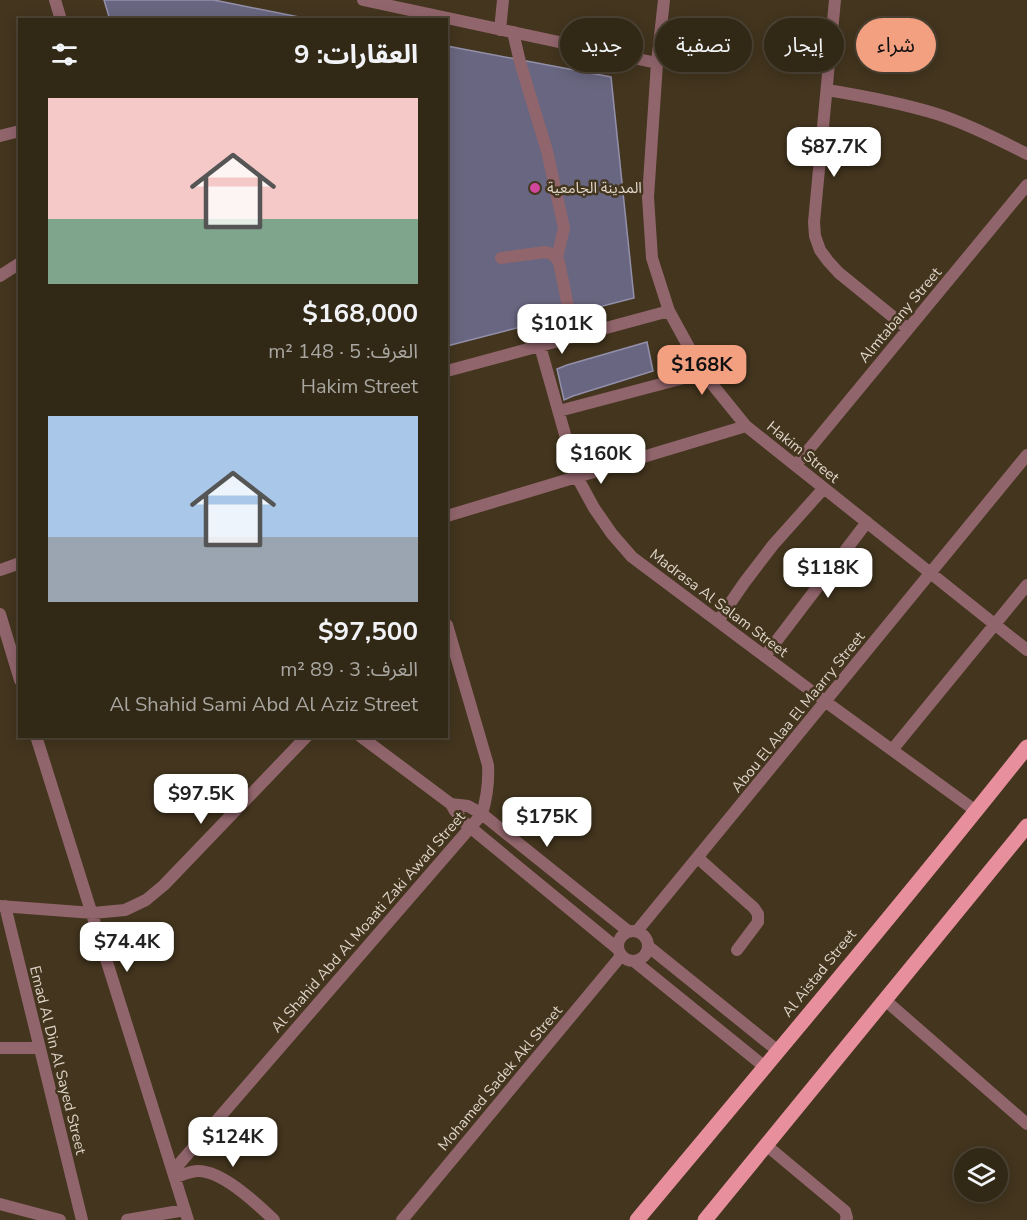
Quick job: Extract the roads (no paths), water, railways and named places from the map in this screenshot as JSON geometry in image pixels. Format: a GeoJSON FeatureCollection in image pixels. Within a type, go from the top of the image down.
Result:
{"type":"FeatureCollection","features":[{"type":"Feature","properties":{"kind":"main road","name":"Al Aistad Street"},"geometry":{"type":"LineString","coordinates":[[637,1220],[1027,747]]}},
{"type":"Feature","properties":{"kind":"main road"},"geometry":{"type":"LineString","coordinates":[[705,1220],[1027,826]]}},
{"type":"Feature","properties":{"kind":"street"},"geometry":{"type":"LineString","coordinates":[[55,0],[60,18]]}},
{"type":"Feature","properties":{"kind":"street"},"geometry":{"type":"LineString","coordinates":[[363,0],[445,18]]}},
{"type":"Feature","properties":{"kind":"street"},"geometry":{"type":"LineString","coordinates":[[500,30],[503,0]]}},
{"type":"Feature","properties":{"kind":"street","name":"Hakim Street"},"geometry":{"type":"LineString","coordinates":[[662,18],[664,0]]}},
{"type":"Feature","properties":{"kind":"street"},"geometry":{"type":"LineString","coordinates":[[835,0],[814,222],[815,236],[820,250],[839,273],[908,329]]}},
{"type":"Feature","properties":{"kind":"street"},"geometry":{"type":"LineString","coordinates":[[448,19],[655,63]]}},
{"type":"Feature","properties":{"kind":"street"},"geometry":{"type":"LineString","coordinates":[[513,32],[547,152],[564,228],[557,258]]}},
{"type":"Feature","properties":{"kind":"street","name":"Hakim Street"},"geometry":{"type":"LineString","coordinates":[[656,72],[648,197],[652,258],[669,311],[703,374],[746,426],[1027,650]]}},
{"type":"Feature","properties":{"kind":"street"},"geometry":{"type":"LineString","coordinates":[[827,90],[881,99],[938,114],[993,136],[1027,154]]}},
{"type":"Feature","properties":{"kind":"street"},"geometry":{"type":"LineString","coordinates":[[0,136],[18,132]]}},
{"type":"Feature","properties":{"kind":"street","name":"Almtabany Street"},"geometry":{"type":"LineString","coordinates":[[796,465],[1027,185]]}},
{"type":"Feature","properties":{"kind":"street"},"geometry":{"type":"LineString","coordinates":[[501,258],[544,252],[557,258],[574,336]]}},
{"type":"Feature","properties":{"kind":"street"},"geometry":{"type":"LineString","coordinates":[[0,276],[18,264]]}},
{"type":"Feature","properties":{"kind":"street"},"geometry":{"type":"LineString","coordinates":[[448,371],[669,311]]}},
{"type":"Feature","properties":{"kind":"street","name":"Madrasa Al Salam Street"},"geometry":{"type":"LineString","coordinates":[[540,346],[577,477],[612,534],[633,557],[976,811]]}},
{"type":"Feature","properties":{"kind":"street"},"geometry":{"type":"LineString","coordinates":[[558,411],[703,374]]}},
{"type":"Feature","properties":{"kind":"street"},"geometry":{"type":"LineString","coordinates":[[448,516],[746,426]]}},
{"type":"Feature","properties":{"kind":"street","name":"Abou El Alaa El Maarry Street"},"geometry":{"type":"LineString","coordinates":[[633,931],[698,858],[1027,455]]}},
{"type":"Feature","properties":{"kind":"street"},"geometry":{"type":"LineString","coordinates":[[718,621],[773,545],[824,488]]}},
{"type":"Feature","properties":{"kind":"street"},"geometry":{"type":"LineString","coordinates":[[765,656],[867,522]]}},
{"type":"Feature","properties":{"kind":"street"},"geometry":{"type":"LineString","coordinates":[[0,570],[18,564]]}},
{"type":"Feature","properties":{"kind":"street"},"geometry":{"type":"LineString","coordinates":[[892,750],[1027,585]]}},
{"type":"Feature","properties":{"kind":"street"},"geometry":{"type":"LineString","coordinates":[[0,614],[18,673]]}},
{"type":"Feature","properties":{"kind":"street","name":"Al Shahid Abd Al Moaati Zaki Awad Street"},"geometry":{"type":"LineString","coordinates":[[174,1174],[482,814],[489,782],[488,765],[448,628]]}},
{"type":"Feature","properties":{"kind":"street"},"geometry":{"type":"LineString","coordinates":[[37,738],[187,1215],[127,1220]]}},
{"type":"Feature","properties":{"kind":"street"},"geometry":{"type":"LineString","coordinates":[[2,906],[93,913],[125,910],[146,900],[164,885],[305,738]]}},
{"type":"Feature","properties":{"kind":"street"},"geometry":{"type":"LineString","coordinates":[[363,738],[452,804],[471,828],[629,961],[640,960],[649,947]]}},
{"type":"Feature","properties":{"kind":"street"},"geometry":{"type":"LineString","coordinates":[[452,804],[468,806],[482,814],[633,931],[646,937],[649,947],[778,1051]]}},
{"type":"Feature","properties":{"kind":"street"},"geometry":{"type":"LineString","coordinates":[[698,858],[758,914],[758,922],[737,950]]}},
{"type":"Feature","properties":{"kind":"street","name":"Emad Al Din Al Sayed Street"},"geometry":{"type":"LineString","coordinates":[[2,906],[82,1220]]}},
{"type":"Feature","properties":{"kind":"street"},"geometry":{"type":"LineString","coordinates":[[620,952],[620,938],[633,931]]}},
{"type":"Feature","properties":{"kind":"street","name":"Mohamed Sadek Akl Street"},"geometry":{"type":"LineString","coordinates":[[402,1220],[620,952]]}},
{"type":"Feature","properties":{"kind":"street"},"geometry":{"type":"LineString","coordinates":[[634,961],[765,1067]]}},
{"type":"Feature","properties":{"kind":"street"},"geometry":{"type":"LineString","coordinates":[[885,1000],[1027,1124]]}},
{"type":"Feature","properties":{"kind":"street"},"geometry":{"type":"LineString","coordinates":[[0,1048],[39,1048]]}},
{"type":"Feature","properties":{"kind":"street"},"geometry":{"type":"LineString","coordinates":[[766,1145],[845,1211],[846,1220]]}},
{"type":"Feature","properties":{"kind":"street"},"geometry":{"type":"LineString","coordinates":[[174,1174],[197,1171],[210,1173],[233,1185],[274,1220]]}},
{"type":"Feature","properties":{"kind":"street"},"geometry":{"type":"LineString","coordinates":[[0,1204],[59,1220]]}},
{"type":"Feature","properties":{"kind":"place","name":"المدينة الجامعية"},"geometry":{"type":"Point","coordinates":[535,188]}}]}
